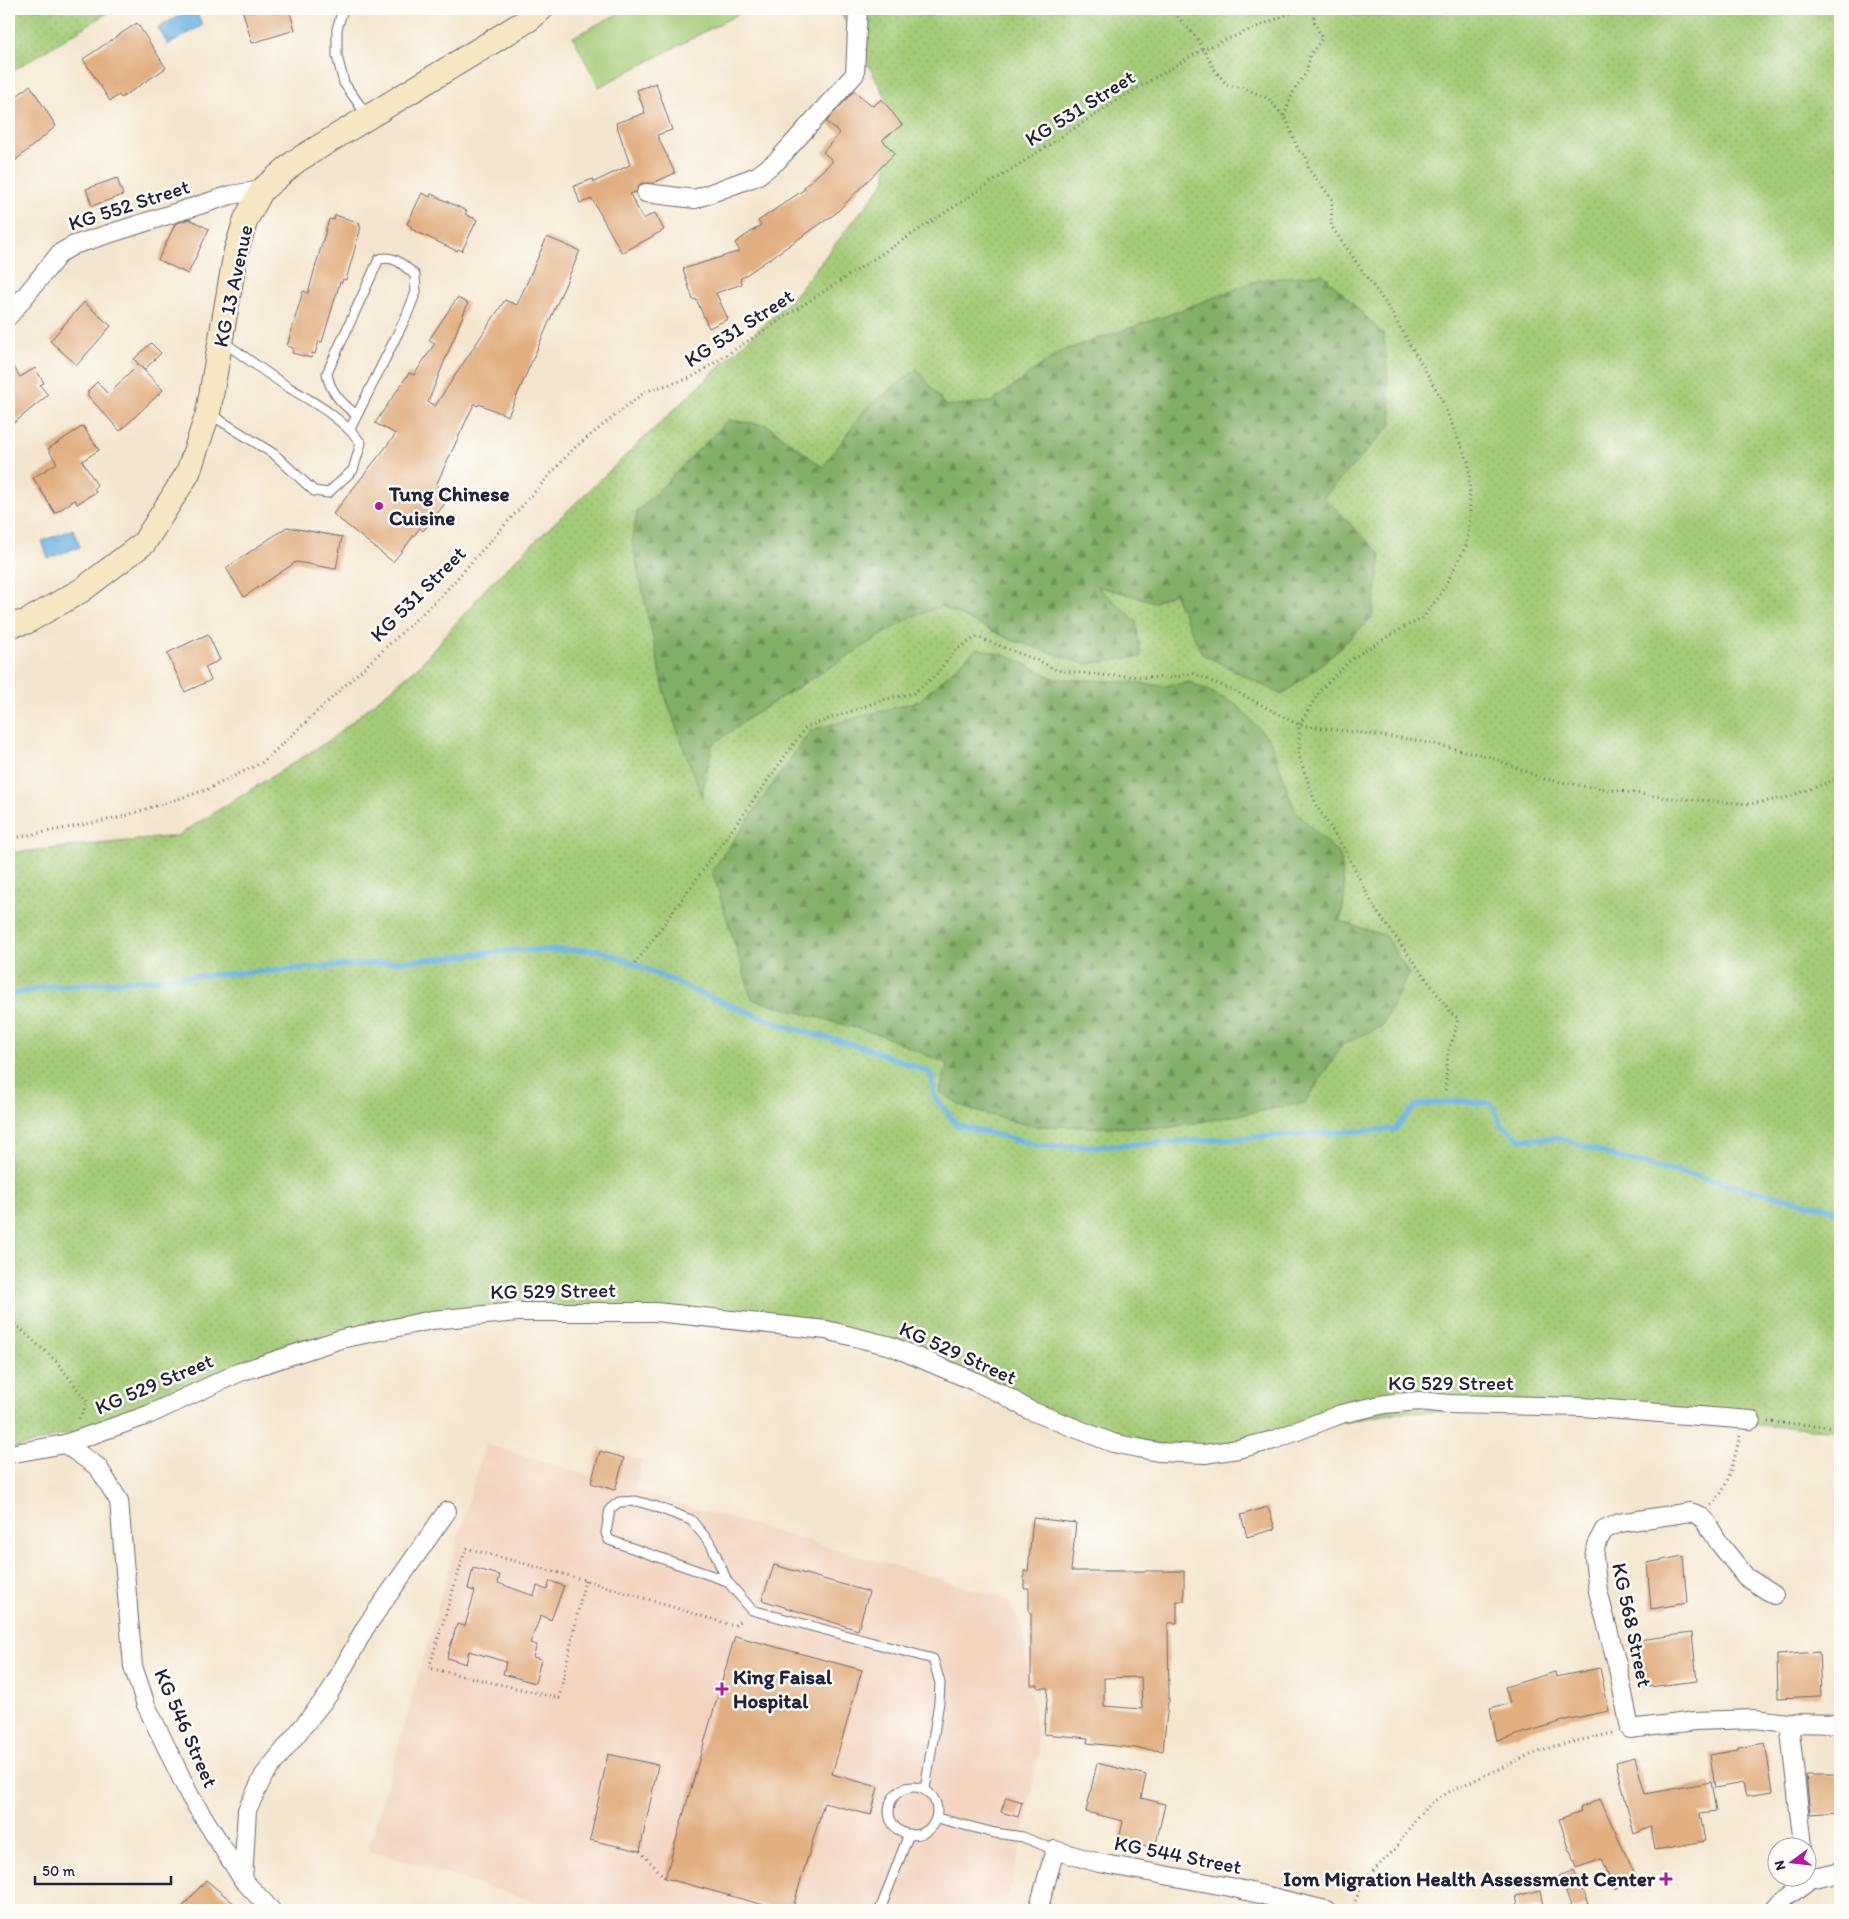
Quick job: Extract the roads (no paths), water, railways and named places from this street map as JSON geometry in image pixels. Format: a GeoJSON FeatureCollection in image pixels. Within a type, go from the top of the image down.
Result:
{"type":"FeatureCollection","features":[{"type":"Feature","properties":{"kind":"street","name":"KG 13 Avenue"},"geometry":{"type":"LineString","coordinates":[[9,625],[26,622],[82,590],[144,543],[188,472],[208,413],[236,251],[246,219],[262,190],[296,161],[519,25],[541,9]]}},
{"type":"Feature","properties":{"kind":"street"},"geometry":{"type":"LineString","coordinates":[[646,193],[695,199],[757,176],[777,161],[854,74],[858,9]]}},
{"type":"Feature","properties":{"kind":"street","name":"KG 552 Street"},"geometry":{"type":"LineString","coordinates":[[9,316],[60,253],[74,245],[231,195],[262,190]]}},
{"type":"Feature","properties":{"kind":"street","name":"KG 529 Street"},"geometry":{"type":"LineString","coordinates":[[9,1454],[65,1444],[148,1416],[240,1372],[340,1339],[432,1320],[517,1312],[656,1312],[826,1330],[891,1346],[1004,1395],[1029,1410],[1113,1443],[1158,1452],[1205,1454],[1238,1449],[1274,1440],[1341,1414],[1385,1404],[1419,1401],[1449,1404],[1582,1407],[1751,1420]]}},
{"type":"Feature","properties":{"kind":"street","name":"KG 546 Street"},"geometry":{"type":"LineString","coordinates":[[65,1444],[98,1467],[119,1501],[133,1666],[146,1705],[190,1796],[243,1880],[271,1910]]}},
{"type":"Feature","properties":{"kind":"street"},"geometry":{"type":"LineString","coordinates":[[243,1880],[247,1810],[264,1775],[328,1694],[365,1628],[447,1511]]}},
{"type":"Feature","properties":{"kind":"street","name":"KG 568 Street"},"geometry":{"type":"LineString","coordinates":[[1774,1595],[1746,1576],[1729,1557],[1705,1520],[1700,1515],[1690,1512],[1619,1523],[1604,1530],[1596,1545],[1594,1558],[1598,1591],[1618,1668],[1630,1729],[1705,1721],[1754,1719],[1790,1723]]}},
{"type":"Feature","properties":{"kind":"street"},"geometry":{"type":"LineString","coordinates":[[1801,1836],[1790,1723],[1840,1724]]}},
{"type":"Feature","properties":{"kind":"street"},"geometry":{"type":"LineString","coordinates":[[1038,1910],[1055,1850]]}},
{"type":"Feature","properties":{"kind":"street","name":"KG 544 Street"},"geometry":{"type":"LineString","coordinates":[[1055,1850],[1099,1862],[1230,1888],[1326,1910]]}},
{"type":"Feature","properties":{"kind":"street"},"geometry":{"type":"LineString","coordinates":[[1816,1872],[1840,1872]]}},
{"type":"Feature","properties":{"kind":"street"},"geometry":{"type":"LineString","coordinates":[[1774,1910],[1796,1886]]}},
{"type":"Feature","properties":{"kind":"lane"},"geometry":{"type":"LineString","coordinates":[[343,9],[336,29],[337,56],[344,83],[368,117]]}},
{"type":"Feature","properties":{"kind":"lane"},"geometry":{"type":"LineString","coordinates":[[350,429],[357,415],[406,317],[416,292],[415,275],[400,262],[387,257],[379,259],[326,372],[328,383],[346,406],[357,415]]}},
{"type":"Feature","properties":{"kind":"lane"},"geometry":{"type":"LineString","coordinates":[[208,413],[274,454],[314,491],[328,493],[353,470],[361,443],[350,429],[221,340]]}},
{"type":"Feature","properties":{"kind":"lane"},"geometry":{"type":"LineString","coordinates":[[727,1581],[609,1540],[606,1533],[610,1509],[619,1502],[636,1500],[691,1520],[711,1544],[727,1581],[752,1610],[933,1658],[940,1683],[939,1702],[925,1789]]}},
{"type":"Feature","properties":{"kind":"lane"},"geometry":{"type":"LineString","coordinates":[[917,1786],[925,1789],[936,1801],[938,1809],[937,1818],[934,1825],[921,1834],[909,1834],[899,1830],[893,1824],[889,1810],[891,1802],[901,1790],[917,1786]]}},
{"type":"Feature","properties":{"kind":"lane","name":"KG 544 Street"},"geometry":{"type":"LineString","coordinates":[[937,1818],[995,1833],[1023,1837],[1055,1850]]}},
{"type":"Feature","properties":{"kind":"lane"},"geometry":{"type":"LineString","coordinates":[[880,1910],[909,1834]]}},
{"type":"Feature","properties":{"kind":"water"},"geometry":{"type":"Polygon","coordinates":[[[194,9],[203,25],[168,45],[158,28],[194,9]]]}},
{"type":"Feature","properties":{"kind":"water"},"geometry":{"type":"Polygon","coordinates":[[[73,529],[80,547],[48,558],[42,541],[73,529]]]}},
{"type":"Feature","properties":{"kind":"waterway"},"geometry":{"type":"LineString","coordinates":[[9,995],[45,987],[432,959],[514,950],[599,950],[699,993],[782,1025],[872,1050],[931,1073],[934,1096],[957,1125],[1042,1146],[1101,1146],[1395,1129],[1416,1105],[1459,1101],[1491,1103],[1502,1125],[1521,1139],[1560,1138],[1616,1157],[1840,1211]]}},
{"type":"Feature","properties":{"kind":"place","name":"Tung Chinese Cuisine"},"geometry":{"type":"Point","coordinates":[379,506]}},
{"type":"Feature","properties":{"kind":"place","name":"King Faisal Hospital"},"geometry":{"type":"Point","coordinates":[722,1689]}},
{"type":"Feature","properties":{"kind":"place","name":"Iom Migration Health Assessment Center"},"geometry":{"type":"Point","coordinates":[1666,1879]}}]}
